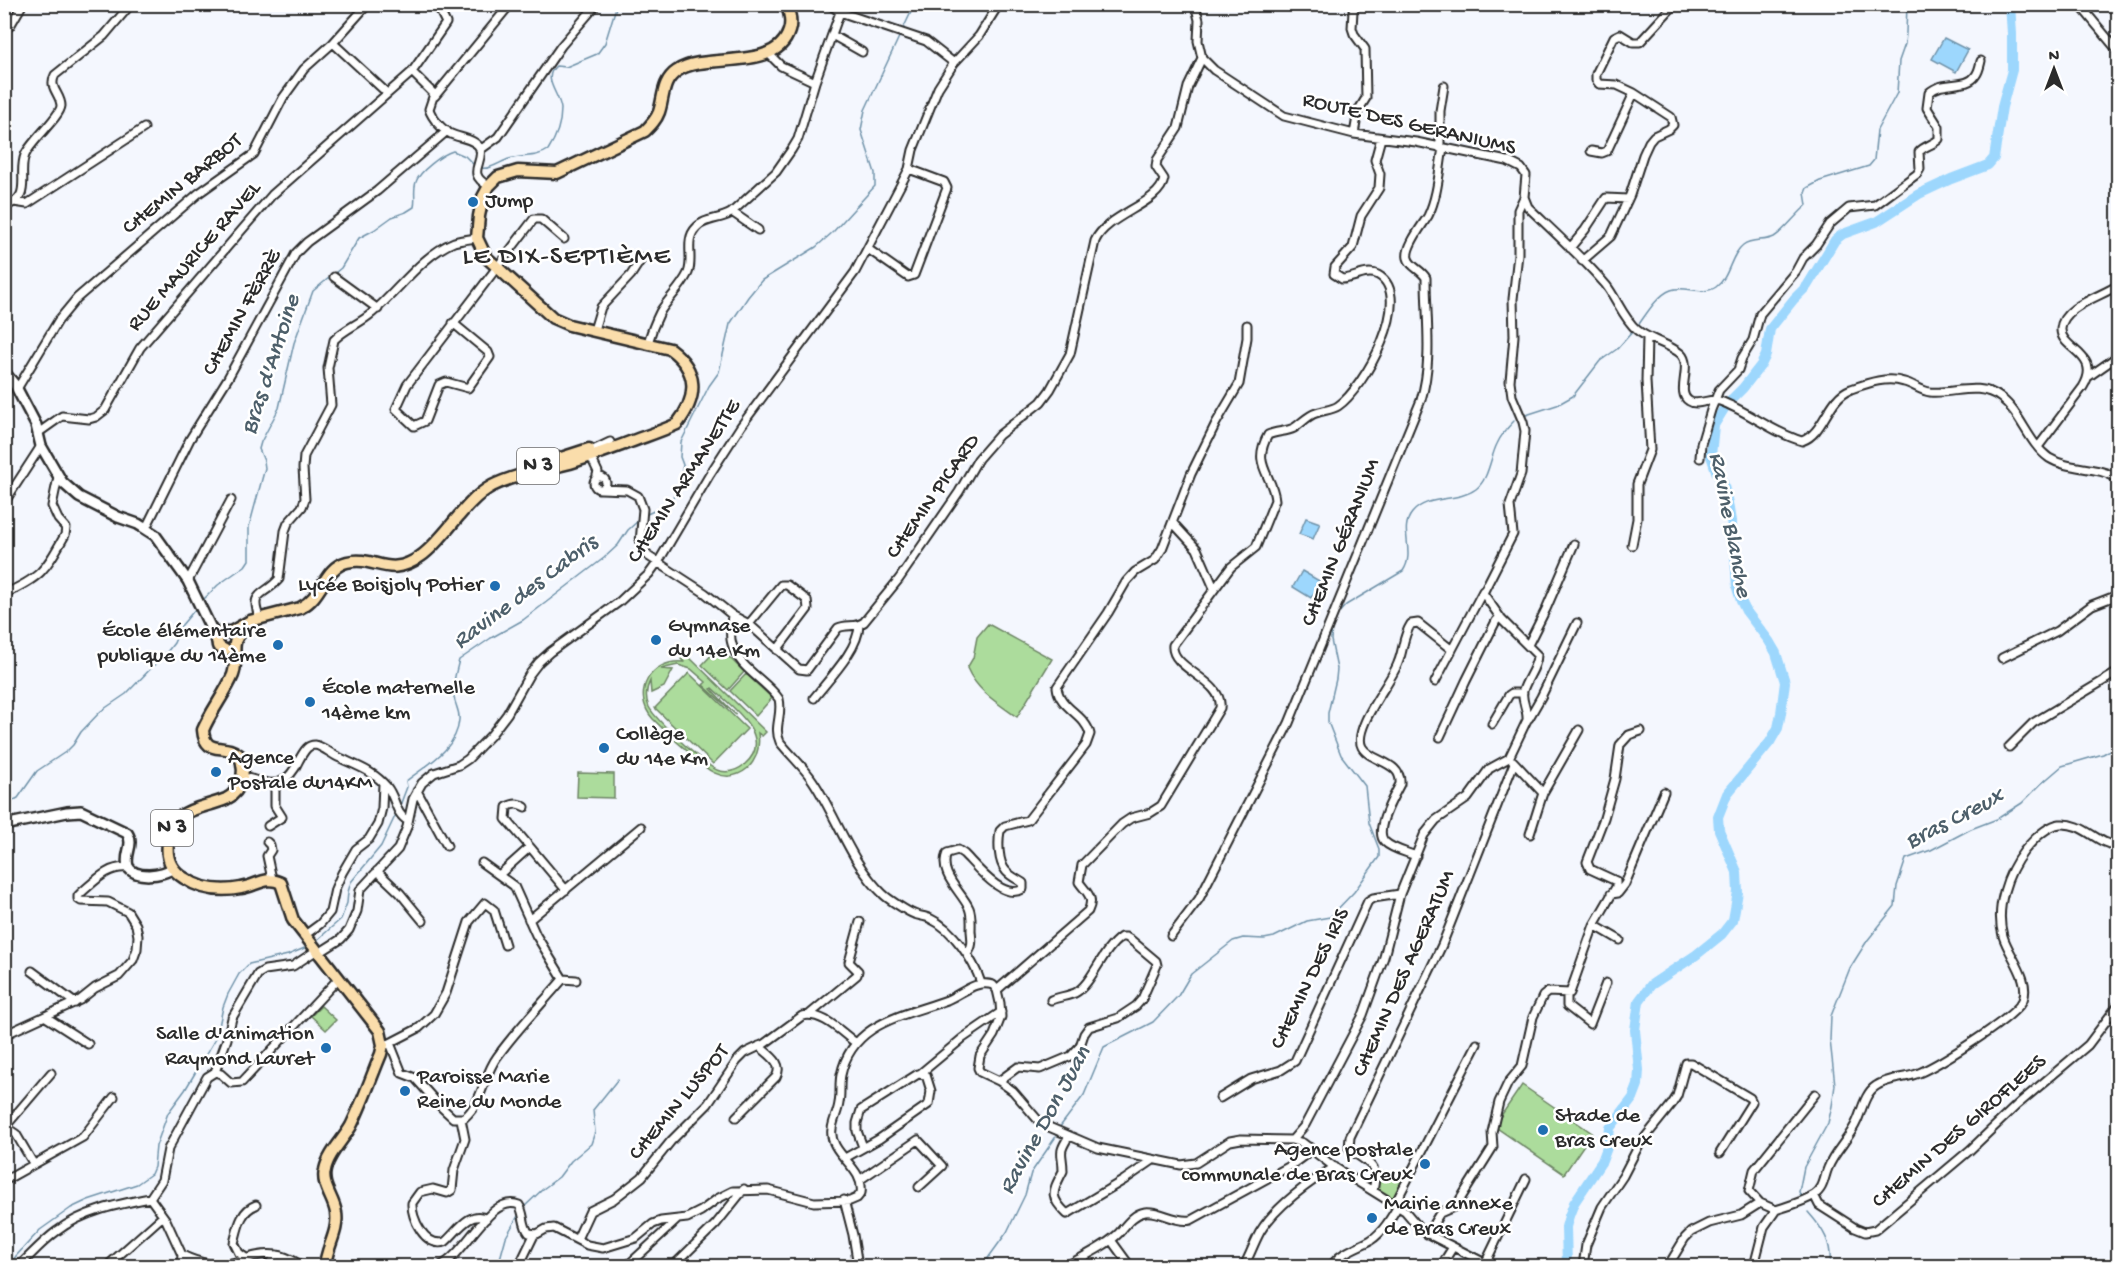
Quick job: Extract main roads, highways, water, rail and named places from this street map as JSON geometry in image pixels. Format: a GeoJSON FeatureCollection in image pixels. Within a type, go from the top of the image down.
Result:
{"type":"FeatureCollection","features":[{"type":"Feature","properties":{"kind":"main road","name":"N 3"},"geometry":{"type":"LineString","coordinates":[[412,562],[473,494],[491,482],[591,462],[613,445],[677,424],[684,415],[693,387],[688,366],[682,358],[669,349],[569,325],[554,318],[486,257],[477,238],[480,209],[489,186],[498,177],[518,171],[557,173],[645,131],[654,122],[671,76],[685,67],[752,57],[768,53],[782,44],[789,34],[790,18],[786,5]]}},
{"type":"Feature","properties":{"kind":"main road"},"geometry":{"type":"LineString","coordinates":[[4,372],[17,389],[36,425],[41,446],[58,477],[72,493],[118,518],[146,528],[155,536],[188,581],[205,617],[227,640],[258,620],[307,605],[319,593],[327,575],[335,567],[347,562],[361,561],[388,568],[412,562]]}},
{"type":"Feature","properties":{"kind":"main road"},"geometry":{"type":"LineString","coordinates":[[591,462],[613,445]]}},
{"type":"Feature","properties":{"kind":"main road","name":"N 3"},"geometry":{"type":"LineString","coordinates":[[412,562],[427,551],[477,497],[490,487],[545,468],[571,462],[591,462]]}},
{"type":"Feature","properties":{"kind":"main road","name":"N 3"},"geometry":{"type":"LineString","coordinates":[[227,640],[230,680],[203,730],[204,738],[209,746],[229,749],[238,755],[242,761],[243,777],[237,790],[225,799],[197,807],[179,818],[169,838],[167,852],[172,868],[194,885],[213,890],[242,888],[272,879],[281,883],[290,913],[380,1031],[387,1044],[350,1127],[326,1164],[324,1171],[326,1187],[336,1215],[334,1236],[327,1252],[325,1266]]}},
{"type":"Feature","properties":{"kind":"main road"},"geometry":{"type":"LineString","coordinates":[[4,825],[81,811],[127,833],[131,842],[128,856],[129,868],[134,873],[162,874],[172,868]]}},
{"type":"Feature","properties":{"kind":"water"},"geometry":{"type":"Polygon","coordinates":[[[1944,38],[1968,50],[1956,72],[1932,59],[1944,38]]]}},
{"type":"Feature","properties":{"kind":"water"},"geometry":{"type":"Polygon","coordinates":[[[1306,518],[1320,523],[1313,539],[1299,534],[1306,518]]]}},
{"type":"Feature","properties":{"kind":"water"},"geometry":{"type":"Polygon","coordinates":[[[1302,571],[1321,582],[1311,598],[1293,587],[1302,571]]]}},
{"type":"Feature","properties":{"kind":"waterway","name":"Bras d'Antoine"},"geometry":{"type":"LineString","coordinates":[[481,168],[548,150],[558,131],[561,115],[560,103],[551,81],[552,71],[556,66],[566,67],[597,54],[605,43],[617,4]]}},
{"type":"Feature","properties":{"kind":"waterway","name":"Ravine des Cabris"},"geometry":{"type":"LineString","coordinates":[[902,31],[915,4]]}},
{"type":"Feature","properties":{"kind":"waterway","name":"Ravine Don Juan"},"geometry":{"type":"LineString","coordinates":[[1637,327],[1661,296],[1671,290],[1705,291],[1721,283],[1735,254],[1743,245],[1774,237],[1807,205],[1805,193],[1807,188],[1820,181],[1869,166],[1874,160],[1877,130],[1897,93],[1899,61],[1905,44],[1907,4]]}},
{"type":"Feature","properties":{"kind":"waterway","name":"Ravine Blanche"},"geometry":{"type":"LineString","coordinates":[[1567,1266],[1566,1227],[1574,1203],[1602,1161],[1608,1145],[1610,1128],[1633,1098],[1638,1085],[1639,1070],[1635,1030],[1639,1001],[1651,985],[1696,955],[1722,934],[1733,920],[1738,892],[1737,872],[1719,830],[1718,817],[1727,794],[1770,742],[1778,728],[1781,713],[1785,682],[1776,653],[1746,611],[1737,588],[1734,539],[1728,503],[1723,482],[1717,474],[1711,456],[1714,425],[1727,404],[1761,365],[1766,355],[1770,329],[1807,286],[1835,240],[1843,234],[1876,222],[1919,194],[1988,165],[1994,158],[2002,107],[2012,70],[2010,4]]}},
{"type":"Feature","properties":{"kind":"waterway","name":"Ravine des Cabris"},"geometry":{"type":"LineString","coordinates":[[645,515],[667,505],[678,491],[683,465],[680,457],[681,442],[709,386],[719,372],[730,324],[748,297],[762,280],[816,247],[875,186],[875,173],[861,130],[865,110],[900,35]]}},
{"type":"Feature","properties":{"kind":"waterway","name":"Bras d'Antoine"},"geometry":{"type":"LineString","coordinates":[[202,601],[218,585],[245,566],[249,560],[249,527],[265,468],[259,449],[279,408],[294,343],[313,291],[341,268],[359,238],[392,217],[414,207],[416,182],[431,164],[453,151],[465,156],[474,165]]}},
{"type":"Feature","properties":{"kind":"waterway","name":"Ravine Don Juan"},"geometry":{"type":"LineString","coordinates":[[1526,415],[1557,405],[1573,396],[1600,361],[1617,349],[1634,330]]}},
{"type":"Feature","properties":{"kind":"waterway","name":"Ravine Don Juan"},"geometry":{"type":"LineString","coordinates":[[1336,616],[1346,605],[1403,571],[1407,564],[1407,527],[1412,513],[1426,503],[1460,496],[1476,489],[1487,474],[1504,432],[1514,421]]}},
{"type":"Feature","properties":{"kind":"waterway","name":"Ravine des Cabris"},"geometry":{"type":"LineString","coordinates":[[399,808],[407,787],[406,781],[440,755],[453,740],[459,717],[454,688],[459,660],[523,620],[604,558],[639,520]]}},
{"type":"Feature","properties":{"kind":"waterway","name":"Bras d'Antoine"},"geometry":{"type":"LineString","coordinates":[[4,805],[18,798],[37,771],[67,751],[101,711],[126,694],[167,652],[174,643],[181,626],[197,607]]}},
{"type":"Feature","properties":{"kind":"waterway","name":"Ravine Don Juan"},"geometry":{"type":"LineString","coordinates":[[1059,1128],[1084,1095],[1104,1047],[1153,1022],[1178,996],[1191,974],[1233,941],[1243,938],[1274,937],[1307,921],[1330,917],[1354,892],[1379,857],[1379,849],[1369,823],[1365,786],[1341,755],[1328,722],[1337,669],[1331,640],[1332,625]]}},
{"type":"Feature","properties":{"kind":"waterway","name":"Bras Creux"},"geometry":{"type":"LineString","coordinates":[[1802,1198],[1799,1192],[1804,1167],[1828,1123],[1832,1106],[1835,1085],[1830,1040],[1831,1016],[1850,968],[1867,941],[1895,906],[1897,886],[1906,859],[1931,850],[1971,829],[1997,819],[2022,803],[2062,766],[2103,754],[2118,746]]}},
{"type":"Feature","properties":{"kind":"waterway","name":"Ravine des Cabris"},"geometry":{"type":"LineString","coordinates":[[316,941],[341,919],[351,882],[381,846],[397,812]]}},
{"type":"Feature","properties":{"kind":"waterway","name":"Ravine des Cabris"},"geometry":{"type":"LineString","coordinates":[[9,1266],[40,1230],[71,1208],[137,1184],[151,1174],[156,1146],[168,1113],[185,1090],[217,1036],[223,1007],[239,974],[249,964],[288,955],[307,947]]}},
{"type":"Feature","properties":{"kind":"waterway"},"geometry":{"type":"LineString","coordinates":[[524,1207],[559,1177],[571,1161],[591,1144],[595,1132],[593,1110],[618,1079]]}},
{"type":"Feature","properties":{"kind":"waterway","name":"Ravine Don Juan"},"geometry":{"type":"LineString","coordinates":[[984,1266],[1007,1232],[1025,1195],[1031,1173],[1057,1132]]}},
{"type":"Feature","properties":{"kind":"waterway","name":"Bras Creux"},"geometry":{"type":"LineString","coordinates":[[1808,1212],[1826,1237],[1830,1250],[1830,1266]]}},
{"type":"Feature","properties":{"kind":"waterway"},"geometry":{"type":"LineString","coordinates":[[498,1266],[506,1237],[519,1214]]}},
{"type":"Feature","properties":{"kind":"place","name":"Jump"},"geometry":{"type":"Point","coordinates":[473,202]}},
{"type":"Feature","properties":{"kind":"place","name":"Lycée Boisjoly Potier"},"geometry":{"type":"Point","coordinates":[495,586]}},
{"type":"Feature","properties":{"kind":"place","name":"Gymnase du 14e Km"},"geometry":{"type":"Point","coordinates":[656,640]}},
{"type":"Feature","properties":{"kind":"place","name":"École élémentaire publique du 14ème"},"geometry":{"type":"Point","coordinates":[278,645]}},
{"type":"Feature","properties":{"kind":"place","name":"École maternelle 14ème km"},"geometry":{"type":"Point","coordinates":[310,702]}},
{"type":"Feature","properties":{"kind":"place","name":"Collège du 14e Km"},"geometry":{"type":"Point","coordinates":[604,748]}},
{"type":"Feature","properties":{"kind":"place","name":"Agence Postale du14KM"},"geometry":{"type":"Point","coordinates":[216,772]}},
{"type":"Feature","properties":{"kind":"place","name":"Salle d'animation Raymond Lauret"},"geometry":{"type":"Point","coordinates":[326,1048]}},
{"type":"Feature","properties":{"kind":"place","name":"Paroisse Marie Reine du Monde"},"geometry":{"type":"Point","coordinates":[405,1091]}},
{"type":"Feature","properties":{"kind":"place","name":"Stade de Bras Creux"},"geometry":{"type":"Point","coordinates":[1543,1130]}},
{"type":"Feature","properties":{"kind":"place","name":"Agence postale communale de Bras Creux"},"geometry":{"type":"Point","coordinates":[1425,1164]}},
{"type":"Feature","properties":{"kind":"place","name":"Mairie annexe de Bras Creux"},"geometry":{"type":"Point","coordinates":[1372,1218]}},
{"type":"Feature","properties":{"kind":"district","name":"LE DIX-SEPTIÈME"},"geometry":{"type":"Point","coordinates":[567,258]}}]}
